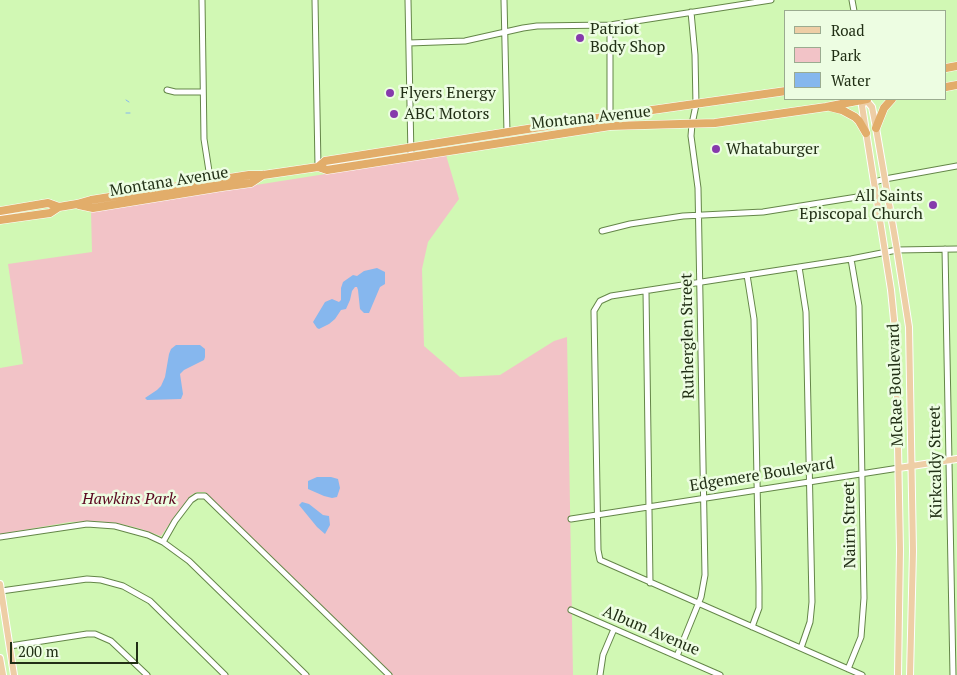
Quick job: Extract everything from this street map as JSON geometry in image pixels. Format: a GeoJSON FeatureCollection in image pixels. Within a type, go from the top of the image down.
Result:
{"type":"FeatureCollection","features":[{"type":"Feature","properties":{"kind":"highway","name":"Montana Avenue"},"geometry":{"type":"LineString","coordinates":[[318,167],[325,161],[610,116],[784,91]]}},
{"type":"Feature","properties":{"kind":"highway","name":"Montana Avenue"},"geometry":{"type":"LineString","coordinates":[[80,205],[91,200],[318,167],[327,170],[610,126],[716,123],[861,100]]}},
{"type":"Feature","properties":{"kind":"highway"},"geometry":{"type":"LineString","coordinates":[[876,128],[884,108],[891,100]]}},
{"type":"Feature","properties":{"kind":"highway"},"geometry":{"type":"LineString","coordinates":[[826,107],[849,113],[859,121],[866,133]]}},
{"type":"Feature","properties":{"kind":"highway","name":"Montana Avenue"},"geometry":{"type":"LineString","coordinates":[[0,211],[48,203],[59,207],[80,205],[93,208],[251,183],[262,176]]}},
{"type":"Feature","properties":{"kind":"highway","name":"Montana Avenue"},"geometry":{"type":"LineString","coordinates":[[0,220],[50,213],[59,207]]}},
{"type":"Feature","properties":{"kind":"main road","name":"McRae Boulevard"},"geometry":{"type":"LineString","coordinates":[[865,100],[862,106],[895,317],[900,586],[898,675]]}},
{"type":"Feature","properties":{"kind":"main road","name":"McRae Boulevard"},"geometry":{"type":"LineString","coordinates":[[867,100],[872,107],[876,128],[898,250],[909,327],[913,582],[910,675]]}},
{"type":"Feature","properties":{"kind":"main road","name":"Edgemere Boulevard"},"geometry":{"type":"LineString","coordinates":[[899,468],[957,460]]}},
{"type":"Feature","properties":{"kind":"main road"},"geometry":{"type":"LineString","coordinates":[[0,584],[14,675]]}},
{"type":"Feature","properties":{"kind":"main road"},"geometry":{"type":"LineString","coordinates":[[0,658],[2,672]]}},
{"type":"Feature","properties":{"kind":"street"},"geometry":{"type":"LineString","coordinates":[[202,0],[205,147],[211,183]]}},
{"type":"Feature","properties":{"kind":"street"},"geometry":{"type":"LineString","coordinates":[[315,0],[318,167]]}},
{"type":"Feature","properties":{"kind":"street"},"geometry":{"type":"LineString","coordinates":[[408,0],[411,157]]}},
{"type":"Feature","properties":{"kind":"street"},"geometry":{"type":"LineString","coordinates":[[504,0],[507,133]]}},
{"type":"Feature","properties":{"kind":"street"},"geometry":{"type":"LineString","coordinates":[[409,42],[465,41],[537,26],[610,26],[772,0]]}},
{"type":"Feature","properties":{"kind":"street","name":"Rutherglen Street"},"geometry":{"type":"LineString","coordinates":[[676,656],[703,591],[705,575],[699,215],[698,188],[692,149],[692,124],[696,105],[696,55],[690,12]]}},
{"type":"Feature","properties":{"kind":"street"},"geometry":{"type":"LineString","coordinates":[[610,26],[610,116]]}},
{"type":"Feature","properties":{"kind":"street"},"geometry":{"type":"LineString","coordinates":[[167,90],[175,92],[203,92]]}},
{"type":"Feature","properties":{"kind":"street"},"geometry":{"type":"LineString","coordinates":[[875,182],[957,166]]}},
{"type":"Feature","properties":{"kind":"street"},"geometry":{"type":"LineString","coordinates":[[602,231],[630,224],[699,215],[763,212],[876,194]]}},
{"type":"Feature","properties":{"kind":"street","name":"Kirkcaldy Street"},"geometry":{"type":"LineString","coordinates":[[945,249],[953,675]]}},
{"type":"Feature","properties":{"kind":"street"},"geometry":{"type":"LineString","coordinates":[[862,675],[602,561],[600,558],[597,515],[594,315],[598,304],[606,297],[898,250],[957,249]]}},
{"type":"Feature","properties":{"kind":"street","name":"Nairn Street"},"geometry":{"type":"LineString","coordinates":[[848,669],[857,648],[864,614],[858,306],[851,259]]}},
{"type":"Feature","properties":{"kind":"street"},"geometry":{"type":"LineString","coordinates":[[799,267],[806,312],[812,608],[810,622],[801,648]]}},
{"type":"Feature","properties":{"kind":"street"},"geometry":{"type":"LineString","coordinates":[[747,275],[754,319],[757,490],[758,608],[752,627]]}},
{"type":"Feature","properties":{"kind":"street"},"geometry":{"type":"LineString","coordinates":[[646,291],[650,583]]}},
{"type":"Feature","properties":{"kind":"street","name":"Edgemere Boulevard"},"geometry":{"type":"LineString","coordinates":[[571,519],[899,468]]}},
{"type":"Feature","properties":{"kind":"street"},"geometry":{"type":"LineString","coordinates":[[163,542],[175,521],[191,500],[197,496],[205,496],[389,675]]}},
{"type":"Feature","properties":{"kind":"street"},"geometry":{"type":"LineString","coordinates":[[0,537],[77,525],[100,524],[125,528],[163,542],[189,561],[304,674]]}},
{"type":"Feature","properties":{"kind":"street"},"geometry":{"type":"LineString","coordinates":[[1,592],[87,579],[101,580],[123,586],[150,601],[225,675]]}},
{"type":"Feature","properties":{"kind":"street","name":"Album Avenue"},"geometry":{"type":"LineString","coordinates":[[571,610],[720,675]]}},
{"type":"Feature","properties":{"kind":"street"},"geometry":{"type":"LineString","coordinates":[[600,675],[603,655],[614,629]]}},
{"type":"Feature","properties":{"kind":"street"},"geometry":{"type":"LineString","coordinates":[[10,646],[95,634],[112,641],[147,675]]}},
{"type":"Feature","properties":{"kind":"green space","name":"Hawkins Park"},"geometry":{"type":"Polygon","coordinates":[[[446,155],[459,199],[428,242],[422,269],[424,346],[460,377],[500,375],[554,341],[567,337],[573,675],[393,675],[205,492],[197,492],[191,495],[161,536],[117,523],[95,521],[70,522],[0,534],[0,368],[23,364],[8,264],[92,252],[91,211],[446,155]]]}},
{"type":"Feature","properties":{"kind":"water"},"geometry":{"type":"Polygon","coordinates":[[[377,268],[385,272],[385,284],[380,287],[369,313],[364,313],[360,309],[358,290],[355,287],[346,309],[341,310],[329,324],[319,329],[317,328],[313,322],[325,302],[332,299],[339,302],[341,300],[343,282],[353,275],[357,276],[364,271],[377,268]]]}},
{"type":"Feature","properties":{"kind":"water"},"geometry":{"type":"Polygon","coordinates":[[[176,345],[200,345],[205,349],[204,360],[180,374],[183,394],[181,399],[147,400],[145,398],[161,386],[165,377],[169,354],[176,345]]]}},
{"type":"Feature","properties":{"kind":"water"},"geometry":{"type":"Polygon","coordinates":[[[317,477],[338,479],[340,488],[337,497],[324,496],[308,489],[308,481],[317,477]]]}},
{"type":"Feature","properties":{"kind":"water"},"geometry":{"type":"Polygon","coordinates":[[[302,502],[309,504],[323,515],[329,516],[330,525],[325,534],[299,505],[302,502]]]}},
{"type":"Feature","properties":{"kind":"place","name":"Patriot Body Shop"},"geometry":{"type":"Point","coordinates":[580,38]}},
{"type":"Feature","properties":{"kind":"place","name":"Flyers Energy"},"geometry":{"type":"Point","coordinates":[390,93]}},
{"type":"Feature","properties":{"kind":"place","name":"ABC Motors"},"geometry":{"type":"Point","coordinates":[394,114]}},
{"type":"Feature","properties":{"kind":"place","name":"Whataburger"},"geometry":{"type":"Point","coordinates":[716,149]}},
{"type":"Feature","properties":{"kind":"place","name":"All Saints Episcopal Church"},"geometry":{"type":"Point","coordinates":[933,205]}}]}
